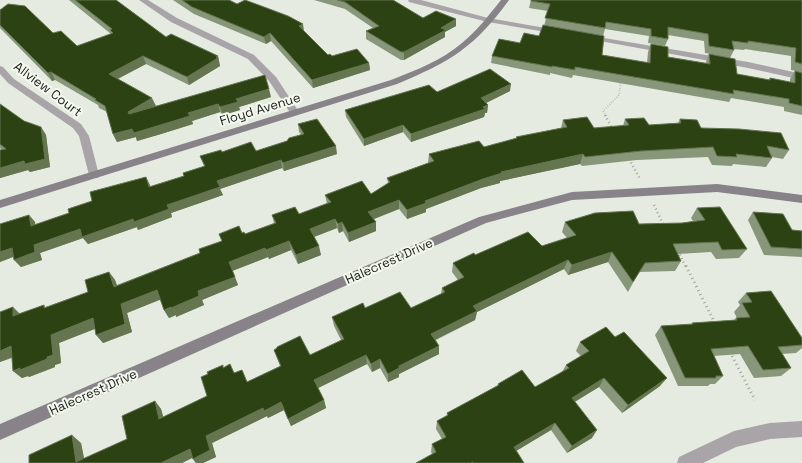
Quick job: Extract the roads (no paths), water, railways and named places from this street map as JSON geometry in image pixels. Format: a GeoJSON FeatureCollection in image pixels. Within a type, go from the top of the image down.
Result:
{"type":"FeatureCollection","features":[{"type":"Feature","properties":{"kind":"street"},"geometry":{"type":"LineString","coordinates":[[143,0],[174,20],[251,57],[273,78],[294,112]]}},
{"type":"Feature","properties":{"kind":"street"},"geometry":{"type":"LineString","coordinates":[[412,0],[488,20],[566,33]]}},
{"type":"Feature","properties":{"kind":"street","name":"Floyd Avenue"},"geometry":{"type":"LineString","coordinates":[[0,204],[394,82],[430,68],[459,50],[505,0]]}},
{"type":"Feature","properties":{"kind":"street"},"geometry":{"type":"LineString","coordinates":[[579,36],[748,65],[802,77]]}},
{"type":"Feature","properties":{"kind":"street","name":"Allview Court"},"geometry":{"type":"LineString","coordinates":[[0,69],[11,81],[77,126],[84,136],[94,175]]}},
{"type":"Feature","properties":{"kind":"street","name":"Halecrest Drive"},"geometry":{"type":"LineString","coordinates":[[0,432],[483,220],[579,195],[717,188],[802,200]]}},
{"type":"Feature","properties":{"kind":"street"},"geometry":{"type":"LineString","coordinates":[[685,463],[734,439],[770,431],[802,429]]}}]}
